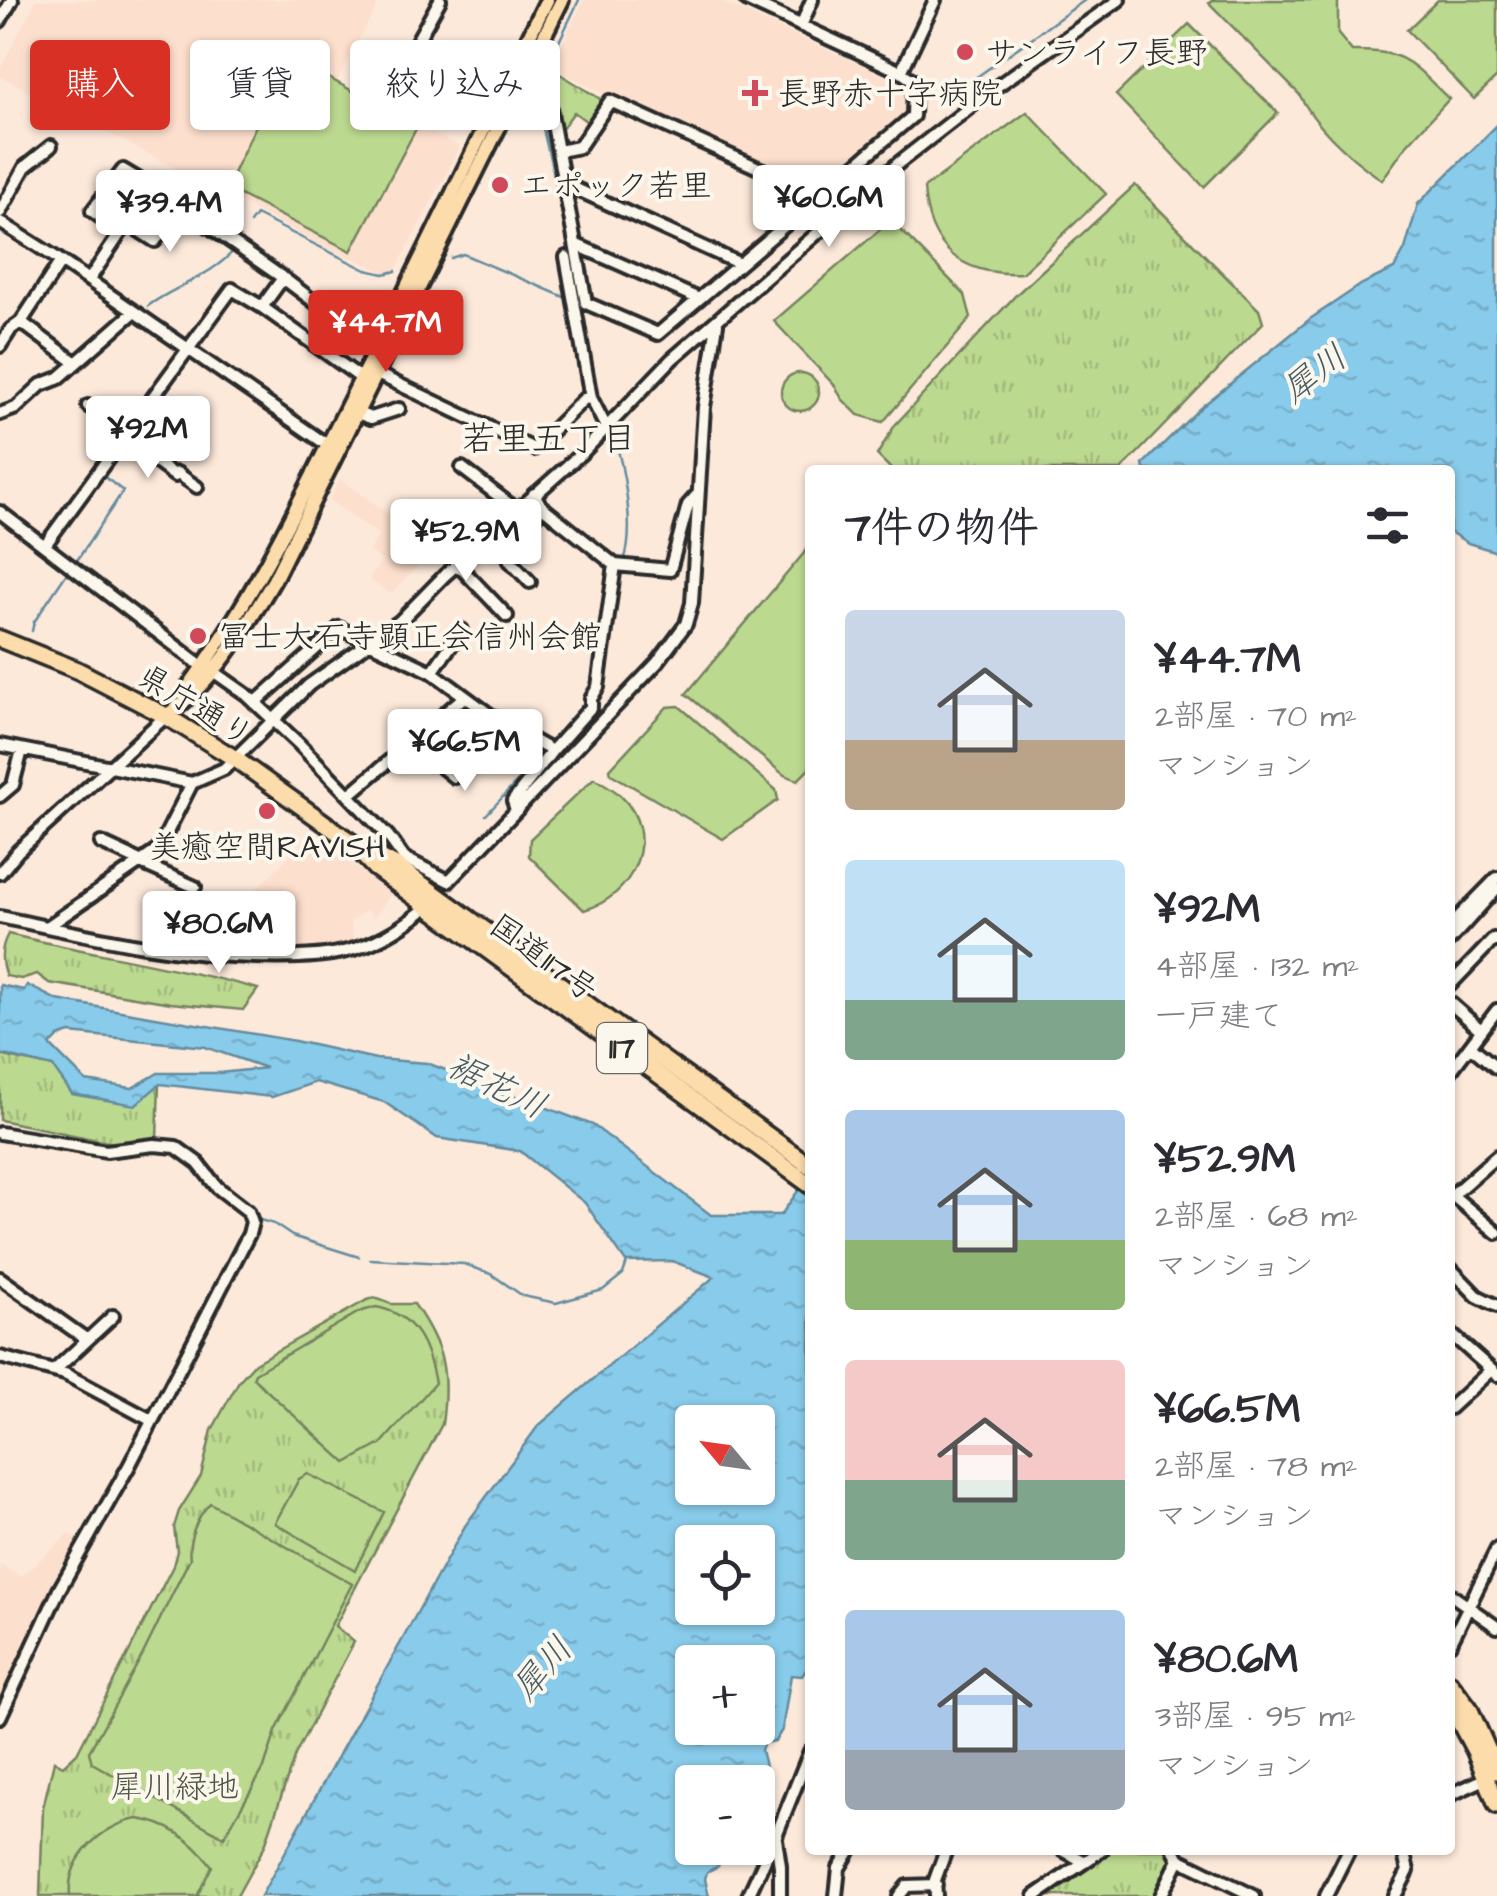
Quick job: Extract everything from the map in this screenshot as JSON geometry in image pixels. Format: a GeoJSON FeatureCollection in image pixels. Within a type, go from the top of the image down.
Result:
{"type":"FeatureCollection","features":[{"type":"Feature","properties":{"kind":"highway","name":"県庁通り"},"geometry":{"type":"LineString","coordinates":[[0,638],[77,670],[166,716],[234,758],[351,842],[397,868]]}},
{"type":"Feature","properties":{"kind":"highway","name":"国道117号"},"geometry":{"type":"LineString","coordinates":[[397,868],[433,908],[805,1182]]}},
{"type":"Feature","properties":{"kind":"highway","name":"国道117号"},"geometry":{"type":"LineString","coordinates":[[433,908],[805,1163]]}},
{"type":"Feature","properties":{"kind":"highway"},"geometry":{"type":"LineString","coordinates":[[1455,1690],[1469,1708],[1492,1774],[1497,1804]]}},
{"type":"Feature","properties":{"kind":"highway"},"geometry":{"type":"LineString","coordinates":[[1455,1712],[1492,1774]]}},
{"type":"Feature","properties":{"kind":"main road"},"geometry":{"type":"LineString","coordinates":[[333,450],[548,0]]}},
{"type":"Feature","properties":{"kind":"main road"},"geometry":{"type":"LineString","coordinates":[[543,40],[562,0]]}},
{"type":"Feature","properties":{"kind":"main road"},"geometry":{"type":"LineString","coordinates":[[166,716],[208,669],[357,413],[368,376],[496,130]]}},
{"type":"Feature","properties":{"kind":"street"},"geometry":{"type":"LineString","coordinates":[[0,21],[11,0]]}},
{"type":"Feature","properties":{"kind":"street"},"geometry":{"type":"LineString","coordinates":[[418,40],[440,0]]}},
{"type":"Feature","properties":{"kind":"street"},"geometry":{"type":"LineString","coordinates":[[555,130],[586,303],[658,334],[913,116],[914,81],[746,0]]}},
{"type":"Feature","properties":{"kind":"street"},"geometry":{"type":"LineString","coordinates":[[801,26],[812,0]]}},
{"type":"Feature","properties":{"kind":"street"},"geometry":{"type":"LineString","coordinates":[[901,72],[935,0]]}},
{"type":"Feature","properties":{"kind":"street"},"geometry":{"type":"LineString","coordinates":[[0,745],[192,783],[224,768],[322,674],[400,621],[607,428],[672,359],[902,161],[996,87],[1119,0]]}},
{"type":"Feature","properties":{"kind":"street"},"geometry":{"type":"LineString","coordinates":[[559,151],[579,148],[610,101],[818,196]]}},
{"type":"Feature","properties":{"kind":"street"},"geometry":{"type":"LineString","coordinates":[[0,212],[25,167],[51,146]]}},
{"type":"Feature","properties":{"kind":"street"},"geometry":{"type":"LineString","coordinates":[[121,232],[92,211],[122,170],[182,207],[320,306]]}},
{"type":"Feature","properties":{"kind":"street"},"geometry":{"type":"LineString","coordinates":[[565,184],[738,263]]}},
{"type":"Feature","properties":{"kind":"street"},"geometry":{"type":"LineString","coordinates":[[89,280],[127,223],[156,241],[182,207]]}},
{"type":"Feature","properties":{"kind":"street"},"geometry":{"type":"LineString","coordinates":[[0,222],[333,450]]}},
{"type":"Feature","properties":{"kind":"street"},"geometry":{"type":"LineString","coordinates":[[577,245],[699,299]]}},
{"type":"Feature","properties":{"kind":"street"},"geometry":{"type":"LineString","coordinates":[[566,257],[591,398],[607,428]]}},
{"type":"Feature","properties":{"kind":"street"},"geometry":{"type":"LineString","coordinates":[[0,346],[21,322],[61,261]]}},
{"type":"Feature","properties":{"kind":"street"},"geometry":{"type":"LineString","coordinates":[[262,307],[282,278]]}},
{"type":"Feature","properties":{"kind":"street"},"geometry":{"type":"LineString","coordinates":[[45,545],[232,290],[368,376],[534,449],[584,399],[591,398]]}},
{"type":"Feature","properties":{"kind":"street"},"geometry":{"type":"LineString","coordinates":[[0,414],[16,408],[42,385],[59,378],[134,313]]}},
{"type":"Feature","properties":{"kind":"street"},"geometry":{"type":"LineString","coordinates":[[21,322],[76,363]]}},
{"type":"Feature","properties":{"kind":"street"},"geometry":{"type":"LineString","coordinates":[[0,512],[255,703],[388,836],[397,868],[449,881],[657,663],[686,624],[694,574],[704,406],[717,323]]}},
{"type":"Feature","properties":{"kind":"street"},"geometry":{"type":"LineString","coordinates":[[88,406],[175,476],[177,472],[197,487]]}},
{"type":"Feature","properties":{"kind":"street"},"geometry":{"type":"LineString","coordinates":[[357,413],[371,418],[400,409]]}},
{"type":"Feature","properties":{"kind":"street"},"geometry":{"type":"LineString","coordinates":[[462,468],[517,510]]}},
{"type":"Feature","properties":{"kind":"street"},"geometry":{"type":"LineString","coordinates":[[534,494],[540,506],[621,566],[670,570],[688,505],[696,496]]}},
{"type":"Feature","properties":{"kind":"street"},"geometry":{"type":"LineString","coordinates":[[530,582],[510,561],[540,506]]}},
{"type":"Feature","properties":{"kind":"street"},"geometry":{"type":"LineString","coordinates":[[458,565],[506,616]]}},
{"type":"Feature","properties":{"kind":"street"},"geometry":{"type":"LineString","coordinates":[[516,810],[514,801],[591,703],[598,688],[621,566]]}},
{"type":"Feature","properties":{"kind":"street"},"geometry":{"type":"LineString","coordinates":[[255,703],[339,628],[432,672],[497,720],[552,750]]}},
{"type":"Feature","properties":{"kind":"street"},"geometry":{"type":"LineString","coordinates":[[432,672],[462,630]]}},
{"type":"Feature","properties":{"kind":"street"},"geometry":{"type":"LineString","coordinates":[[349,794],[464,697]]}},
{"type":"Feature","properties":{"kind":"street"},"geometry":{"type":"LineString","coordinates":[[0,873],[18,851],[166,716]]}},
{"type":"Feature","properties":{"kind":"street"},"geometry":{"type":"LineString","coordinates":[[412,743],[454,777],[497,720]]}},
{"type":"Feature","properties":{"kind":"street"},"geometry":{"type":"LineString","coordinates":[[0,796],[13,785],[22,750]]}},
{"type":"Feature","properties":{"kind":"street"},"geometry":{"type":"LineString","coordinates":[[47,927],[142,862],[164,842],[192,783]]}},
{"type":"Feature","properties":{"kind":"street"},"geometry":{"type":"LineString","coordinates":[[101,843],[195,888]]}},
{"type":"Feature","properties":{"kind":"street"},"geometry":{"type":"LineString","coordinates":[[1455,921],[1496,884]]}},
{"type":"Feature","properties":{"kind":"street"},"geometry":{"type":"LineString","coordinates":[[1455,934],[1496,884]]}},
{"type":"Feature","properties":{"kind":"street"},"geometry":{"type":"LineString","coordinates":[[0,918],[186,954],[289,958],[346,952],[397,931],[433,908]]}},
{"type":"Feature","properties":{"kind":"street"},"geometry":{"type":"LineString","coordinates":[[1455,980],[1494,939],[1497,942]]}},
{"type":"Feature","properties":{"kind":"street"},"geometry":{"type":"LineString","coordinates":[[1455,1007],[1481,1030]]}},
{"type":"Feature","properties":{"kind":"street"},"geometry":{"type":"LineString","coordinates":[[1455,1066],[1497,1010]]}},
{"type":"Feature","properties":{"kind":"street"},"geometry":{"type":"LineString","coordinates":[[1470,1046],[1497,1068]]}},
{"type":"Feature","properties":{"kind":"street"},"geometry":{"type":"LineString","coordinates":[[0,1133],[106,1150],[154,1145],[176,1148],[198,1163],[217,1188],[248,1211],[252,1222],[152,1420],[59,1590],[0,1717]]}},
{"type":"Feature","properties":{"kind":"street"},"geometry":{"type":"LineString","coordinates":[[1455,1193],[1497,1156]]}},
{"type":"Feature","properties":{"kind":"street"},"geometry":{"type":"LineString","coordinates":[[1455,1199],[1497,1233]]}},
{"type":"Feature","properties":{"kind":"street"},"geometry":{"type":"LineString","coordinates":[[1455,1273],[1476,1296],[1497,1306]]}},
{"type":"Feature","properties":{"kind":"street"},"geometry":{"type":"LineString","coordinates":[[0,1278],[86,1340]]}},
{"type":"Feature","properties":{"kind":"street"},"geometry":{"type":"LineString","coordinates":[[55,1370],[114,1316]]}},
{"type":"Feature","properties":{"kind":"street"},"geometry":{"type":"LineString","coordinates":[[1455,1337],[1494,1372],[1455,1404]]}},
{"type":"Feature","properties":{"kind":"street"},"geometry":{"type":"LineString","coordinates":[[0,1357],[55,1370],[152,1420]]}},
{"type":"Feature","properties":{"kind":"street"},"geometry":{"type":"LineString","coordinates":[[1455,1634],[1497,1549]]}},
{"type":"Feature","properties":{"kind":"street"},"geometry":{"type":"LineString","coordinates":[[1455,1598],[1497,1627]]}},
{"type":"Feature","properties":{"kind":"street"},"geometry":{"type":"LineString","coordinates":[[748,1896],[805,1764]]}},
{"type":"Feature","properties":{"kind":"street"},"geometry":{"type":"LineString","coordinates":[[1455,1793],[1492,1774]]}},
{"type":"Feature","properties":{"kind":"street"},"geometry":{"type":"LineString","coordinates":[[776,1838],[780,1896]]}},
{"type":"Feature","properties":{"kind":"street"},"geometry":{"type":"LineString","coordinates":[[836,1896],[839,1868],[847,1855]]}},
{"type":"Feature","properties":{"kind":"street"},"geometry":{"type":"LineString","coordinates":[[899,1896],[907,1886],[936,1891],[944,1855]]}},
{"type":"Feature","properties":{"kind":"street"},"geometry":{"type":"LineString","coordinates":[[1072,1855],[1083,1862]]}},
{"type":"Feature","properties":{"kind":"street"},"geometry":{"type":"LineString","coordinates":[[1035,1896],[1094,1855]]}},
{"type":"Feature","properties":{"kind":"street"},"geometry":{"type":"LineString","coordinates":[[1160,1896],[1177,1855]]}},
{"type":"Feature","properties":{"kind":"street"},"geometry":{"type":"LineString","coordinates":[[1179,1855],[1240,1893],[1254,1896]]}},
{"type":"Feature","properties":{"kind":"street"},"geometry":{"type":"LineString","coordinates":[[1326,1896],[1346,1855]]}},
{"type":"Feature","properties":{"kind":"street"},"geometry":{"type":"LineString","coordinates":[[1395,1896],[1408,1871],[1404,1855]]}},
{"type":"Feature","properties":{"kind":"shaded area"},"geometry":{"type":"Polygon","coordinates":[[[36,0],[380,0],[359,40],[350,40],[350,57],[337,81],[350,88],[350,130],[428,130],[460,147],[393,275],[327,248],[103,130],[170,130],[170,40],[30,40],[30,92],[0,76],[36,0]]]}},
{"type":"Feature","properties":{"kind":"shaded area","name":"長野赤十字病院"},"geometry":{"type":"Polygon","coordinates":[[[584,0],[718,0],[904,85],[909,107],[903,118],[821,187],[812,190],[560,71],[560,48],[584,0]]]}},
{"type":"Feature","properties":{"kind":"shaded area"},"geometry":{"type":"Polygon","coordinates":[[[340,479],[394,518],[400,498],[449,533],[391,594],[369,579],[382,561],[369,551],[379,535],[329,500],[340,479]]]}},
{"type":"Feature","properties":{"kind":"shaded area"},"geometry":{"type":"Polygon","coordinates":[[[312,834],[391,894],[374,917],[366,910],[350,922],[354,942],[298,951],[243,948],[223,922],[312,834]]]}},
{"type":"Feature","properties":{"kind":"shaded area"},"geometry":{"type":"Polygon","coordinates":[[[69,1534],[77,1539],[0,1699],[0,1565],[21,1577],[69,1534]]]}},
{"type":"Feature","properties":{"kind":"green space"},"geometry":{"type":"Polygon","coordinates":[[[1338,0],[1338,34],[1352,51],[1397,56],[1426,76],[1449,99],[1406,146],[1382,180],[1325,131],[1299,94],[1209,3],[1338,0]]]}},
{"type":"Feature","properties":{"kind":"green space"},"geometry":{"type":"Polygon","coordinates":[[[1438,0],[1497,0],[1497,77],[1474,99],[1407,30],[1438,0]]]}},
{"type":"Feature","properties":{"kind":"green space"},"geometry":{"type":"Polygon","coordinates":[[[1189,24],[1278,113],[1204,187],[1116,95],[1189,24]]]}},
{"type":"Feature","properties":{"kind":"green space"},"geometry":{"type":"Polygon","coordinates":[[[560,74],[605,102],[591,125],[574,112],[560,131],[560,74]]]}},
{"type":"Feature","properties":{"kind":"green space"},"geometry":{"type":"Polygon","coordinates":[[[330,79],[350,90],[350,130],[415,130],[351,251],[226,188],[254,130],[330,130],[330,79]]]}},
{"type":"Feature","properties":{"kind":"green space"},"geometry":{"type":"Polygon","coordinates":[[[1027,112],[1106,194],[1022,273],[982,270],[952,255],[941,242],[927,209],[924,188],[1027,112]]]}},
{"type":"Feature","properties":{"kind":"green space"},"geometry":{"type":"Polygon","coordinates":[[[1135,185],[1259,310],[1263,323],[1126,465],[887,465],[877,455],[895,425],[1017,294],[1135,185]]]}},
{"type":"Feature","properties":{"kind":"green space"},"geometry":{"type":"Polygon","coordinates":[[[891,220],[965,295],[971,318],[883,422],[858,415],[774,321],[891,220]]]}},
{"type":"Feature","properties":{"kind":"green space"},"geometry":{"type":"Polygon","coordinates":[[[800,373],[814,378],[819,392],[814,406],[800,411],[786,406],[781,392],[786,378],[800,373]]]}},
{"type":"Feature","properties":{"kind":"green space"},"geometry":{"type":"Polygon","coordinates":[[[805,552],[805,773],[798,780],[784,775],[686,694],[805,552]]]}},
{"type":"Feature","properties":{"kind":"green space"},"geometry":{"type":"Polygon","coordinates":[[[679,706],[776,790],[778,800],[723,839],[611,774],[610,769],[667,707],[679,706]]]}},
{"type":"Feature","properties":{"kind":"green space"},"geometry":{"type":"Polygon","coordinates":[[[594,778],[618,793],[633,812],[640,846],[628,879],[601,903],[584,910],[529,856],[530,839],[594,778]]]}},
{"type":"Feature","properties":{"kind":"green space"},"geometry":{"type":"Polygon","coordinates":[[[8,934],[258,989],[243,1010],[49,983],[37,974],[21,979],[6,976],[2,955],[8,934]]]}},
{"type":"Feature","properties":{"kind":"green space"},"geometry":{"type":"Polygon","coordinates":[[[0,1055],[53,1067],[135,1104],[159,1084],[157,1139],[112,1143],[0,1120],[0,1055]]]}},
{"type":"Feature","properties":{"kind":"green space","name":"犀川緑地"},"geometry":{"type":"Polygon","coordinates":[[[375,1298],[391,1304],[414,1304],[432,1334],[444,1375],[442,1424],[335,1626],[354,1642],[295,1755],[265,1845],[237,1896],[40,1896],[43,1808],[54,1761],[63,1766],[77,1753],[173,1566],[177,1551],[174,1527],[179,1511],[201,1476],[212,1430],[239,1381],[255,1363],[375,1298]]]}},
{"type":"Feature","properties":{"kind":"green space"},"geometry":{"type":"Polygon","coordinates":[[[376,1307],[401,1317],[418,1334],[435,1383],[381,1444],[346,1463],[253,1378],[255,1373],[359,1312],[376,1307]]]}},
{"type":"Feature","properties":{"kind":"green space"},"geometry":{"type":"Polygon","coordinates":[[[308,1474],[384,1512],[355,1570],[275,1523],[299,1479],[308,1474]]]}},
{"type":"Feature","properties":{"kind":"green space"},"geometry":{"type":"Polygon","coordinates":[[[210,1503],[352,1584],[276,1731],[264,1768],[224,1837],[92,1763],[89,1752],[190,1558],[194,1529],[210,1503]]]}},
{"type":"Feature","properties":{"kind":"green space"},"geometry":{"type":"Polygon","coordinates":[[[138,1819],[180,1835],[212,1866],[197,1896],[70,1896],[74,1869],[89,1845],[112,1828],[138,1819]]]}},
{"type":"Feature","properties":{"kind":"green space"},"geometry":{"type":"Polygon","coordinates":[[[1104,1855],[1174,1855],[1178,1861],[1159,1896],[1044,1896],[1104,1855]]]}},
{"type":"Feature","properties":{"kind":"water","name":"犀川"},"geometry":{"type":"Polygon","coordinates":[[[1497,125],[1497,552],[1455,535],[1455,465],[1143,465],[1199,409],[1310,319],[1362,284],[1394,269],[1405,249],[1418,204],[1497,125]]]}},
{"type":"Feature","properties":{"kind":"water","name":"犀川"},"geometry":{"type":"Polygon","coordinates":[[[0,985],[24,990],[27,985],[57,1000],[376,1059],[427,1063],[593,1125],[711,1215],[781,1215],[805,1181],[805,1672],[802,1676],[791,1675],[782,1730],[775,1741],[775,1645],[675,1645],[675,1745],[763,1745],[765,1765],[675,1765],[675,1865],[719,1865],[707,1872],[709,1896],[261,1896],[465,1526],[538,1426],[714,1277],[672,1261],[626,1262],[585,1203],[520,1151],[437,1138],[384,1102],[316,1082],[272,1097],[160,1084],[135,1105],[72,1094],[53,1067],[0,1054],[0,985]],[[70,1033],[50,1045],[86,1081],[132,1088],[158,1073],[266,1068],[205,1047],[70,1033]]]}},
{"type":"Feature","properties":{"kind":"waterway"},"geometry":{"type":"LineString","coordinates":[[560,40],[579,0]]}},
{"type":"Feature","properties":{"kind":"waterway"},"geometry":{"type":"LineString","coordinates":[[957,91],[1085,0]]}},
{"type":"Feature","properties":{"kind":"waterway"},"geometry":{"type":"LineString","coordinates":[[904,130],[919,119]]}},
{"type":"Feature","properties":{"kind":"waterway"},"geometry":{"type":"LineString","coordinates":[[543,130],[577,292]]}},
{"type":"Feature","properties":{"kind":"waterway"},"geometry":{"type":"LineString","coordinates":[[250,223],[256,215],[366,270],[384,274],[396,271]]}},
{"type":"Feature","properties":{"kind":"waterway"},"geometry":{"type":"LineString","coordinates":[[148,306],[215,267],[234,250]]}},
{"type":"Feature","properties":{"kind":"waterway"},"geometry":{"type":"LineString","coordinates":[[451,258],[463,254],[569,299]]}},
{"type":"Feature","properties":{"kind":"waterway"},"geometry":{"type":"LineString","coordinates":[[665,335],[723,285]]}},
{"type":"Feature","properties":{"kind":"waterway"},"geometry":{"type":"LineString","coordinates":[[581,315],[598,400]]}},
{"type":"Feature","properties":{"kind":"waterway"},"geometry":{"type":"LineString","coordinates":[[605,317],[630,327]]}},
{"type":"Feature","properties":{"kind":"waterway"},"geometry":{"type":"LineString","coordinates":[[118,334],[131,321]]}},
{"type":"Feature","properties":{"kind":"waterway"},"geometry":{"type":"LineString","coordinates":[[613,432],[628,514],[624,561]]}},
{"type":"Feature","properties":{"kind":"waterway"},"geometry":{"type":"LineString","coordinates":[[76,562],[123,491],[102,475]]}},
{"type":"Feature","properties":{"kind":"waterway"},"geometry":{"type":"LineString","coordinates":[[615,605],[622,569]]}},
{"type":"Feature","properties":{"kind":"waterway"},"geometry":{"type":"LineString","coordinates":[[32,631],[69,570]]}},
{"type":"Feature","properties":{"kind":"waterway"},"geometry":{"type":"LineString","coordinates":[[486,815],[541,756]]}},
{"type":"Feature","properties":{"kind":"waterway"},"geometry":{"type":"LineString","coordinates":[[260,1220],[292,1236],[359,1257]]}},
{"type":"Feature","properties":{"kind":"waterway"},"geometry":{"type":"LineString","coordinates":[[370,1259],[464,1264],[491,1274],[523,1296],[556,1303],[603,1290],[623,1274],[627,1262]]}},
{"type":"Feature","properties":{"kind":"waterway"},"geometry":{"type":"LineString","coordinates":[[1387,1896],[1399,1877]]}},
{"type":"Feature","properties":{"kind":"place","name":"サンライフ長野"},"geometry":{"type":"Point","coordinates":[965,52]}},
{"type":"Feature","properties":{"kind":"place","name":"長野赤十字病院"},"geometry":{"type":"Point","coordinates":[755,93]}},
{"type":"Feature","properties":{"kind":"place","name":"エポック若里"},"geometry":{"type":"Point","coordinates":[500,185]}},
{"type":"Feature","properties":{"kind":"place","name":"冨士大石寺顕正会信州会館"},"geometry":{"type":"Point","coordinates":[198,636]}},
{"type":"Feature","properties":{"kind":"place","name":"美癒空間RAVISH"},"geometry":{"type":"Point","coordinates":[267,811]}},
{"type":"Feature","properties":{"kind":"district","name":"若里五丁目"},"geometry":{"type":"Point","coordinates":[549,438]}},
{"type":"Feature","properties":{"kind":"water label","name":"裾花川"},"geometry":{"type":"Point","coordinates":[497,1085]}}]}
